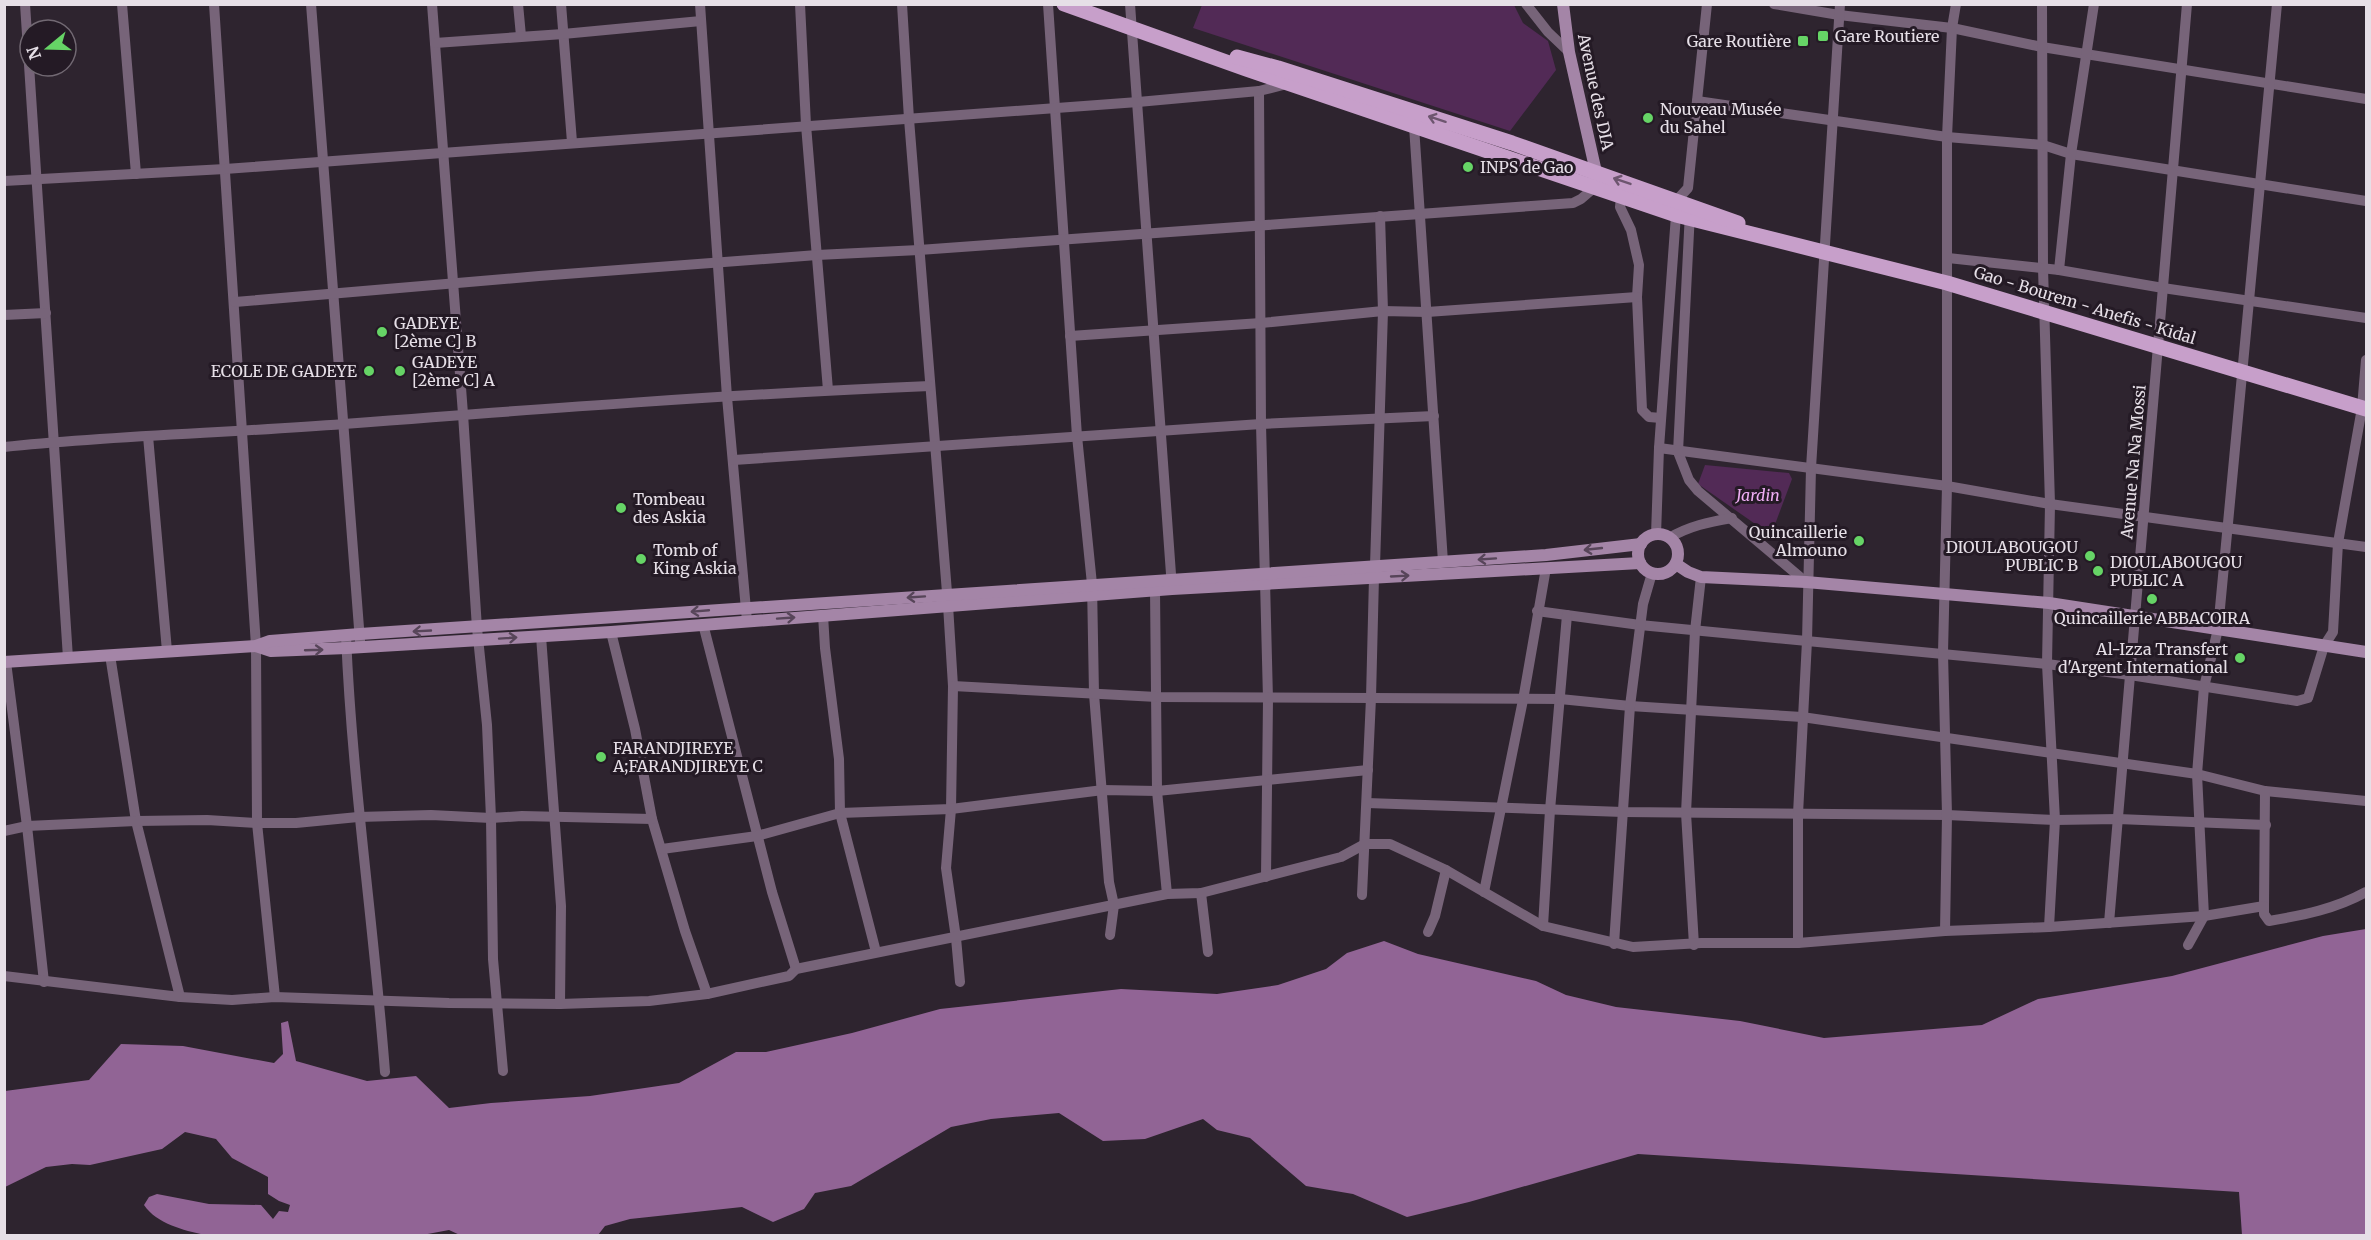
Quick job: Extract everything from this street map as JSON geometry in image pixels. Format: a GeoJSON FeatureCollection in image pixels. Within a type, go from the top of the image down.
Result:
{"type":"FeatureCollection","features":[{"type":"Feature","properties":{"kind":"main road"},"geometry":{"type":"LineString","coordinates":[[1064,4],[1433,133],[1596,180],[1683,210]]}},
{"type":"Feature","properties":{"kind":"main road"},"geometry":{"type":"LineString","coordinates":[[1131,28],[1278,68],[1512,143],[1596,180],[1621,197],[1683,210]]}},
{"type":"Feature","properties":{"kind":"main road","name":"Gao - Bourem - Anefis - Kidal"},"geometry":{"type":"LineString","coordinates":[[1683,210],[1791,243],[2045,311],[2364,408]]}},
{"type":"Feature","properties":{"kind":"street"},"geometry":{"type":"LineString","coordinates":[[25,4],[68,658]]}},
{"type":"Feature","properties":{"kind":"street"},"geometry":{"type":"LineString","coordinates":[[122,4],[136,174]]}},
{"type":"Feature","properties":{"kind":"street"},"geometry":{"type":"LineString","coordinates":[[214,4],[235,302],[240,431],[256,646],[257,823],[275,997]]}},
{"type":"Feature","properties":{"kind":"street"},"geometry":{"type":"LineString","coordinates":[[311,4],[360,647]]}},
{"type":"Feature","properties":{"kind":"street"},"geometry":{"type":"LineString","coordinates":[[432,4],[477,634],[486,714],[491,818],[493,959],[503,1071]]}},
{"type":"Feature","properties":{"kind":"street"},"geometry":{"type":"LineString","coordinates":[[518,4],[521,36]]}},
{"type":"Feature","properties":{"kind":"street"},"geometry":{"type":"LineString","coordinates":[[561,4],[572,142]]}},
{"type":"Feature","properties":{"kind":"street"},"geometry":{"type":"LineString","coordinates":[[700,4],[727,397],[747,621]]}},
{"type":"Feature","properties":{"kind":"street"},"geometry":{"type":"LineString","coordinates":[[800,4],[806,125],[828,390]]}},
{"type":"Feature","properties":{"kind":"street"},"geometry":{"type":"LineString","coordinates":[[902,4],[934,446],[948,600],[953,686],[951,809],[946,868],[960,982]]}},
{"type":"Feature","properties":{"kind":"street"},"geometry":{"type":"LineString","coordinates":[[1048,4],[1077,436],[1092,589],[1094,694],[1109,882],[1114,905],[1110,935]]}},
{"type":"Feature","properties":{"kind":"street"},"geometry":{"type":"LineString","coordinates":[[1130,4],[1172,584]]}},
{"type":"Feature","properties":{"kind":"street"},"geometry":{"type":"LineString","coordinates":[[1526,4],[1548,32],[1569,52]]}},
{"type":"Feature","properties":{"kind":"street","name":"Avenue des DIA"},"geometry":{"type":"LineString","coordinates":[[1563,4],[1569,52],[1596,180]]}},
{"type":"Feature","properties":{"kind":"street"},"geometry":{"type":"LineString","coordinates":[[1656,535],[1661,418],[1707,4]]}},
{"type":"Feature","properties":{"kind":"street"},"geometry":{"type":"LineString","coordinates":[[1774,4],[1839,10],[1952,28],[2043,47],[2367,99]]}},
{"type":"Feature","properties":{"kind":"street"},"geometry":{"type":"LineString","coordinates":[[1945,931],[1947,815],[1943,653],[1947,486],[1947,136],[1952,28],[1956,4]]}},
{"type":"Feature","properties":{"kind":"street"},"geometry":{"type":"LineString","coordinates":[[2042,4],[2043,268],[2050,504],[2047,664],[2055,820],[2049,927]]}},
{"type":"Feature","properties":{"kind":"street"},"geometry":{"type":"LineString","coordinates":[[2059,270],[2071,154],[2094,4]]}},
{"type":"Feature","properties":{"kind":"street","name":"Avenue Na Na Mossi"},"geometry":{"type":"LineString","coordinates":[[2109,923],[2187,4]]}},
{"type":"Feature","properties":{"kind":"street"},"geometry":{"type":"LineString","coordinates":[[2188,945],[2204,916],[2197,774],[2204,687],[2218,629],[2277,4]]}},
{"type":"Feature","properties":{"kind":"street"},"geometry":{"type":"LineString","coordinates":[[1798,943],[1798,814],[1807,641],[1806,582],[1811,468],[1839,10]]}},
{"type":"Feature","properties":{"kind":"street"},"geometry":{"type":"LineString","coordinates":[[435,42],[563,34],[701,21]]}},
{"type":"Feature","properties":{"kind":"street"},"geometry":{"type":"LineString","coordinates":[[4,181],[225,170],[572,142],[1138,102],[1259,91],[1289,84]]}},
{"type":"Feature","properties":{"kind":"street"},"geometry":{"type":"LineString","coordinates":[[1259,91],[1261,424],[1268,699],[1266,877]]}},
{"type":"Feature","properties":{"kind":"street"},"geometry":{"type":"LineString","coordinates":[[1697,101],[1947,136],[2043,146],[2071,154],[2367,201]]}},
{"type":"Feature","properties":{"kind":"street"},"geometry":{"type":"LineString","coordinates":[[1414,126],[1443,562]]}},
{"type":"Feature","properties":{"kind":"street"},"geometry":{"type":"LineString","coordinates":[[235,302],[817,255],[920,250],[1573,203],[1581,200],[1596,180]]}},
{"type":"Feature","properties":{"kind":"street"},"geometry":{"type":"LineString","coordinates":[[1621,197],[1620,207],[1626,215],[1636,246],[1639,265],[1637,297],[1642,410],[1649,417],[1661,418]]}},
{"type":"Feature","properties":{"kind":"street"},"geometry":{"type":"LineString","coordinates":[[1683,210],[1678,452],[1689,480],[1698,491],[1806,582]]}},
{"type":"Feature","properties":{"kind":"street"},"geometry":{"type":"LineString","coordinates":[[1362,895],[1371,698],[1383,311],[1380,216]]}},
{"type":"Feature","properties":{"kind":"street"},"geometry":{"type":"LineString","coordinates":[[1948,258],[2059,270],[2367,318]]}},
{"type":"Feature","properties":{"kind":"street"},"geometry":{"type":"LineString","coordinates":[[1070,336],[1261,323],[1383,311],[1427,312],[1637,297]]}},
{"type":"Feature","properties":{"kind":"street"},"geometry":{"type":"LineString","coordinates":[[4,315],[46,313]]}},
{"type":"Feature","properties":{"kind":"street"},"geometry":{"type":"LineString","coordinates":[[1538,611],[1695,631],[2047,664],[2297,701],[2308,698],[2324,646],[2333,632],[2338,543],[2364,408],[2367,360]]}},
{"type":"Feature","properties":{"kind":"street"},"geometry":{"type":"LineString","coordinates":[[4,447],[463,414],[828,390],[930,386]]}},
{"type":"Feature","properties":{"kind":"street"},"geometry":{"type":"LineString","coordinates":[[734,460],[1161,430],[1434,416]]}},
{"type":"Feature","properties":{"kind":"street"},"geometry":{"type":"LineString","coordinates":[[148,436],[167,651]]}},
{"type":"Feature","properties":{"kind":"street"},"geometry":{"type":"LineString","coordinates":[[1659,448],[1947,486],[2050,504],[2367,547]]}},
{"type":"Feature","properties":{"kind":"street"},"geometry":{"type":"LineString","coordinates":[[1640,563],[1641,544],[1650,536],[1670,538],[1682,530],[1703,523],[1732,518]]}},
{"type":"Feature","properties":{"kind":"street"},"geometry":{"type":"LineString","coordinates":[[346,642],[360,647],[746,607],[948,600],[1374,572],[1546,568],[1640,563],[1652,573],[1666,573],[1676,564],[1677,550],[1670,538]]}},
{"type":"Feature","properties":{"kind":"street"},"geometry":{"type":"LineString","coordinates":[[1374,572],[1443,562],[1546,555],[1641,544]]}},
{"type":"Feature","properties":{"kind":"street"},"geometry":{"type":"LineString","coordinates":[[1676,564],[1701,577],[1806,582],[2049,603],[2367,652]]}},
{"type":"Feature","properties":{"kind":"street"},"geometry":{"type":"LineString","coordinates":[[1484,892],[1523,700],[1546,568]]}},
{"type":"Feature","properties":{"kind":"street"},"geometry":{"type":"LineString","coordinates":[[1614,944],[1630,706],[1643,604],[1652,573]]}},
{"type":"Feature","properties":{"kind":"street"},"geometry":{"type":"LineString","coordinates":[[1694,945],[1686,813],[1695,631],[1701,577]]}},
{"type":"Feature","properties":{"kind":"street"},"geometry":{"type":"LineString","coordinates":[[1092,589],[1155,590],[1172,584]]}},
{"type":"Feature","properties":{"kind":"street"},"geometry":{"type":"LineString","coordinates":[[1155,590],[1157,791],[1167,894]]}},
{"type":"Feature","properties":{"kind":"street"},"geometry":{"type":"LineString","coordinates":[[44,982],[27,826],[5,662],[256,646],[271,651],[346,642],[360,634],[540,636],[611,632],[823,615],[948,600]]}},
{"type":"Feature","properties":{"kind":"street"},"geometry":{"type":"LineString","coordinates":[[823,615],[839,759],[840,813],[876,952]]}},
{"type":"Feature","properties":{"kind":"street"},"geometry":{"type":"LineString","coordinates":[[1543,926],[1550,810],[1567,615]]}},
{"type":"Feature","properties":{"kind":"street"},"geometry":{"type":"LineString","coordinates":[[703,624],[757,836],[796,969]]}},
{"type":"Feature","properties":{"kind":"street"},"geometry":{"type":"LineString","coordinates":[[611,632],[636,729],[652,819],[685,931],[707,994]]}},
{"type":"Feature","properties":{"kind":"street"},"geometry":{"type":"LineString","coordinates":[[540,636],[561,906],[560,1004]]}},
{"type":"Feature","properties":{"kind":"street"},"geometry":{"type":"LineString","coordinates":[[346,642],[358,817],[380,1000],[385,1072]]}},
{"type":"Feature","properties":{"kind":"street"},"geometry":{"type":"LineString","coordinates":[[110,655],[136,821],[180,997]]}},
{"type":"Feature","properties":{"kind":"street"},"geometry":{"type":"LineString","coordinates":[[953,686],[1157,697],[1560,699],[1802,717],[2123,762],[2197,774],[2265,791],[2367,801]]}},
{"type":"Feature","properties":{"kind":"street"},"geometry":{"type":"LineString","coordinates":[[662,849],[757,836],[840,813],[951,809],[1103,790],[1157,791],[1368,770]]}},
{"type":"Feature","properties":{"kind":"street"},"geometry":{"type":"LineString","coordinates":[[2265,791],[2264,914],[2269,921],[2317,912],[2344,904],[2367,892]]}},
{"type":"Feature","properties":{"kind":"street"},"geometry":{"type":"LineString","coordinates":[[1367,803],[1623,812],[1947,815],[2266,825]]}},
{"type":"Feature","properties":{"kind":"street"},"geometry":{"type":"LineString","coordinates":[[4,831],[27,826],[136,821],[207,820],[296,823],[358,817],[431,814],[491,818],[652,819]]}},
{"type":"Feature","properties":{"kind":"street"},"geometry":{"type":"LineString","coordinates":[[4,976],[180,997],[232,1000],[275,997],[560,1004],[649,1001],[707,994],[789,976],[796,969],[1167,894],[1201,893],[1341,857],[1365,844],[1390,844],[1446,870],[1543,926],[1633,947],[1798,943],[1945,931],[2049,927],[2204,916],[2264,906]]}},
{"type":"Feature","properties":{"kind":"street"},"geometry":{"type":"LineString","coordinates":[[1428,932],[1435,916],[1446,870]]}},
{"type":"Feature","properties":{"kind":"street"},"geometry":{"type":"LineString","coordinates":[[1201,893],[1208,952]]}},
{"type":"Feature","properties":{"kind":"green space"},"geometry":{"type":"Polygon","coordinates":[[[1202,5],[1514,5],[1523,23],[1548,41],[1556,70],[1510,131],[1193,28],[1202,5]]]}},
{"type":"Feature","properties":{"kind":"green space","name":"Jardin"},"geometry":{"type":"Polygon","coordinates":[[[1705,465],[1789,473],[1792,479],[1771,535],[1698,484],[1705,465]]]}},
{"type":"Feature","properties":{"kind":"shaded area"},"geometry":{"type":"Polygon","coordinates":[[[2366,929],[2366,1235],[2242,1235],[2239,1192],[1638,1154],[1469,1202],[1407,1217],[1353,1194],[1306,1186],[1250,1138],[1217,1130],[1203,1119],[1145,1139],[1103,1141],[1059,1113],[991,1119],[951,1127],[851,1186],[815,1193],[804,1209],[773,1222],[742,1207],[630,1219],[605,1226],[598,1235],[462,1236],[449,1230],[417,1236],[205,1235],[163,1222],[149,1212],[144,1205],[149,1197],[157,1194],[209,1204],[261,1205],[273,1219],[279,1211],[288,1212],[290,1205],[268,1194],[268,1177],[232,1158],[216,1139],[185,1132],[162,1149],[90,1165],[72,1164],[46,1167],[5,1187],[5,1091],[89,1080],[121,1044],[183,1046],[274,1063],[283,1054],[281,1023],[288,1021],[296,1061],[367,1081],[416,1076],[449,1108],[590,1096],[679,1083],[736,1052],[766,1052],[852,1033],[940,1009],[1121,989],[1217,994],[1278,985],[1326,969],[1347,953],[1384,941],[1418,954],[1536,981],[1566,995],[1616,1007],[1740,1021],[1824,1038],[1982,1025],[2038,999],[2172,976],[2323,936],[2366,929]]]}},
{"type":"Feature","properties":{"kind":"place","name":"Gare Routiere"},"geometry":{"type":"Point","coordinates":[1823,36]}},
{"type":"Feature","properties":{"kind":"place","name":"Gare Routière"},"geometry":{"type":"Point","coordinates":[1803,41]}},
{"type":"Feature","properties":{"kind":"place","name":"Nouveau Musée du Sahel"},"geometry":{"type":"Point","coordinates":[1648,118]}},
{"type":"Feature","properties":{"kind":"place","name":"INPS de Gao"},"geometry":{"type":"Point","coordinates":[1468,167]}},
{"type":"Feature","properties":{"kind":"place","name":"GADEYE [2ème C] B"},"geometry":{"type":"Point","coordinates":[382,332]}},
{"type":"Feature","properties":{"kind":"place","name":"ECOLE DE GADEYE"},"geometry":{"type":"Point","coordinates":[369,371]}},
{"type":"Feature","properties":{"kind":"place","name":"GADEYE [2ème C] A"},"geometry":{"type":"Point","coordinates":[400,371]}},
{"type":"Feature","properties":{"kind":"place","name":"Tombeau des Askia"},"geometry":{"type":"Point","coordinates":[621,508]}},
{"type":"Feature","properties":{"kind":"place","name":"Quincaillerie Almouno"},"geometry":{"type":"Point","coordinates":[1859,541]}},
{"type":"Feature","properties":{"kind":"place","name":"DIOULABOUGOU PUBLIC B"},"geometry":{"type":"Point","coordinates":[2090,556]}},
{"type":"Feature","properties":{"kind":"place","name":"Tomb of King Askia"},"geometry":{"type":"Point","coordinates":[641,559]}},
{"type":"Feature","properties":{"kind":"place","name":"DIOULABOUGOU PUBLIC A"},"geometry":{"type":"Point","coordinates":[2098,571]}},
{"type":"Feature","properties":{"kind":"place","name":"Quincaillerie ABBACOIRA"},"geometry":{"type":"Point","coordinates":[2152,599]}},
{"type":"Feature","properties":{"kind":"place","name":"Al-Izza Transfert d'Argent International"},"geometry":{"type":"Point","coordinates":[2240,658]}},
{"type":"Feature","properties":{"kind":"place","name":"FARANDJIREYE A;FARANDJIREYE C"},"geometry":{"type":"Point","coordinates":[601,757]}}]}
